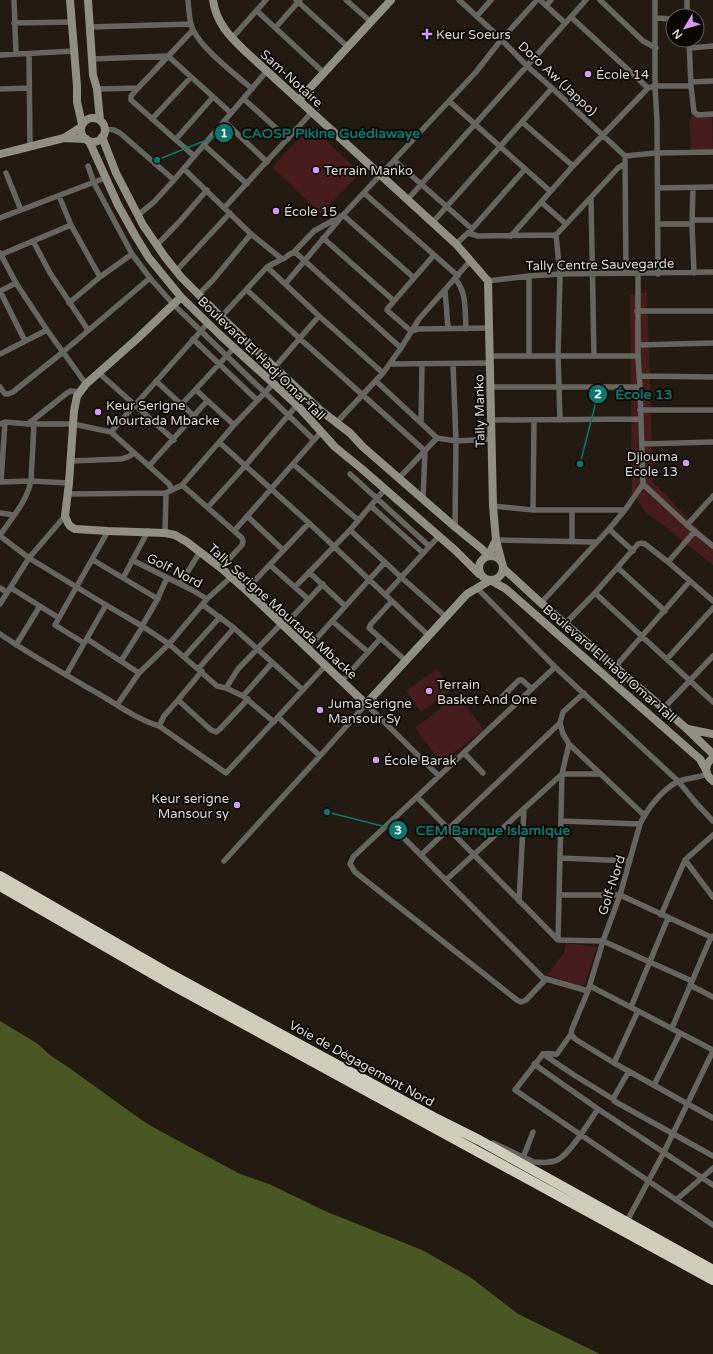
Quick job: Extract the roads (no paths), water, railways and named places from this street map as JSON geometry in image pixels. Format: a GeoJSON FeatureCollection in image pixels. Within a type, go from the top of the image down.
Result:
{"type":"FeatureCollection","features":[{"type":"Feature","properties":{"kind":"highway","name":"Voie de Dégagement Nord"},"geometry":{"type":"LineString","coordinates":[[0,876],[190,985],[433,1117],[479,1140],[713,1270]]}},
{"type":"Feature","properties":{"kind":"highway","name":"Voie de Dégagement Nord"},"geometry":{"type":"LineString","coordinates":[[0,886],[165,981],[713,1280]]}},
{"type":"Feature","properties":{"kind":"main road","name":"Boulevard El Hadj Omar Tall"},"geometry":{"type":"LineString","coordinates":[[70,0],[77,102],[82,125],[82,134],[87,140],[121,211],[149,258],[181,297],[234,348],[297,405],[334,447],[439,536],[480,575]]}},
{"type":"Feature","properties":{"kind":"main road","name":"Boulevard El Hadj Omar Tall"},"geometry":{"type":"LineString","coordinates":[[88,0],[93,74],[97,89],[100,120],[103,123],[103,133],[116,173],[138,215],[157,245],[176,271],[221,318],[320,410],[337,422],[399,478],[482,549],[488,556]]}},
{"type":"Feature","properties":{"kind":"main road"},"geometry":{"type":"LineString","coordinates":[[299,100],[391,0]]}},
{"type":"Feature","properties":{"kind":"main road","name":"Sam-Notaire"},"geometry":{"type":"LineString","coordinates":[[215,2],[218,20],[232,38],[266,72],[299,100],[433,222],[471,260],[488,281]]}},
{"type":"Feature","properties":{"kind":"main road"},"geometry":{"type":"LineString","coordinates":[[64,138],[82,125],[87,119],[92,118],[100,120]]}},
{"type":"Feature","properties":{"kind":"main road"},"geometry":{"type":"LineString","coordinates":[[0,154],[64,138],[95,141],[103,133]]}},
{"type":"Feature","properties":{"kind":"main road","name":"Tally Manko"},"geometry":{"type":"LineString","coordinates":[[488,281],[493,506],[496,540],[502,566]]}},
{"type":"Feature","properties":{"kind":"main road"},"geometry":{"type":"LineString","coordinates":[[65,516],[75,404],[80,392],[86,384],[181,297]]}},
{"type":"Feature","properties":{"kind":"main road","name":"Tally Serigne Mourtada Mbacke"},"geometry":{"type":"LineString","coordinates":[[65,516],[69,525],[73,528],[108,531],[148,531],[165,533],[181,538],[221,568],[246,590],[366,704]]}},
{"type":"Feature","properties":{"kind":"main road"},"geometry":{"type":"LineString","coordinates":[[488,556],[496,540]]}},
{"type":"Feature","properties":{"kind":"main road"},"geometry":{"type":"LineString","coordinates":[[467,594],[500,577],[503,572],[498,558],[488,556],[483,558],[479,563],[478,568],[480,575],[490,581]]}},
{"type":"Feature","properties":{"kind":"main road","name":"Boulevard El Hadj Omar Tall"},"geometry":{"type":"LineString","coordinates":[[502,566],[541,603],[686,728],[713,754]]}},
{"type":"Feature","properties":{"kind":"main road"},"geometry":{"type":"LineString","coordinates":[[366,704],[467,594],[480,575]]}},
{"type":"Feature","properties":{"kind":"main road","name":"Boulevard El Hadj Omar Tall"},"geometry":{"type":"LineString","coordinates":[[490,581],[506,589],[659,722],[700,759],[713,781]]}},
{"type":"Feature","properties":{"kind":"main road"},"geometry":{"type":"LineString","coordinates":[[686,728],[713,734]]}},
{"type":"Feature","properties":{"kind":"main road"},"geometry":{"type":"LineString","coordinates":[[707,772],[709,762],[713,758]]}},
{"type":"Feature","properties":{"kind":"street"},"geometry":{"type":"LineString","coordinates":[[14,0],[16,54]]}},
{"type":"Feature","properties":{"kind":"street"},"geometry":{"type":"LineString","coordinates":[[188,0],[192,27],[198,39],[252,89]]}},
{"type":"Feature","properties":{"kind":"street"},"geometry":{"type":"LineString","coordinates":[[232,38],[266,0]]}},
{"type":"Feature","properties":{"kind":"street"},"geometry":{"type":"LineString","coordinates":[[346,0],[371,22]]}},
{"type":"Feature","properties":{"kind":"street","name":"Doro Aw (Jappo)"},"geometry":{"type":"LineString","coordinates":[[459,0],[477,16],[526,66],[626,156]]}},
{"type":"Feature","properties":{"kind":"street"},"geometry":{"type":"LineString","coordinates":[[477,16],[491,0]]}},
{"type":"Feature","properties":{"kind":"street"},"geometry":{"type":"LineString","coordinates":[[286,283],[343,215],[382,175],[394,160],[476,72],[501,40],[538,0],[565,23]]}},
{"type":"Feature","properties":{"kind":"street"},"geometry":{"type":"LineString","coordinates":[[546,6],[551,0]]}},
{"type":"Feature","properties":{"kind":"street"},"geometry":{"type":"LineString","coordinates":[[408,199],[586,0]]}},
{"type":"Feature","properties":{"kind":"street"},"geometry":{"type":"LineString","coordinates":[[600,0],[643,41],[656,48]]}},
{"type":"Feature","properties":{"kind":"street"},"geometry":{"type":"LineString","coordinates":[[276,27],[298,1],[348,47]]}},
{"type":"Feature","properties":{"kind":"street"},"geometry":{"type":"LineString","coordinates":[[654,1],[656,18],[655,86],[657,121],[656,153],[658,188],[658,274]]}},
{"type":"Feature","properties":{"kind":"street"},"geometry":{"type":"LineString","coordinates":[[257,10],[324,73]]}},
{"type":"Feature","properties":{"kind":"street"},"geometry":{"type":"LineString","coordinates":[[571,17],[648,88]]}},
{"type":"Feature","properties":{"kind":"street"},"geometry":{"type":"LineString","coordinates":[[656,18],[665,19]]}},
{"type":"Feature","properties":{"kind":"street"},"geometry":{"type":"LineString","coordinates":[[14,24],[72,22]]}},
{"type":"Feature","properties":{"kind":"street"},"geometry":{"type":"LineString","coordinates":[[90,27],[192,27]]}},
{"type":"Feature","properties":{"kind":"street"},"geometry":{"type":"LineString","coordinates":[[192,27],[168,56],[131,96],[131,100],[194,156]]}},
{"type":"Feature","properties":{"kind":"street"},"geometry":{"type":"LineString","coordinates":[[690,48],[691,84],[696,114],[713,114],[713,119]]}},
{"type":"Feature","properties":{"kind":"street"},"geometry":{"type":"LineString","coordinates":[[0,55],[74,51]]}},
{"type":"Feature","properties":{"kind":"street"},"geometry":{"type":"LineString","coordinates":[[29,54],[30,146]]}},
{"type":"Feature","properties":{"kind":"street"},"geometry":{"type":"LineString","coordinates":[[92,59],[168,56],[231,113]]}},
{"type":"Feature","properties":{"kind":"street"},"geometry":{"type":"LineString","coordinates":[[138,215],[154,202],[184,169],[266,72]]}},
{"type":"Feature","properties":{"kind":"street"},"geometry":{"type":"LineString","coordinates":[[152,119],[191,77]]}},
{"type":"Feature","properties":{"kind":"street"},"geometry":{"type":"LineString","coordinates":[[512,236],[550,191],[648,88],[655,86],[713,81]]}},
{"type":"Feature","properties":{"kind":"street"},"geometry":{"type":"LineString","coordinates":[[0,90],[29,88]]}},
{"type":"Feature","properties":{"kind":"street"},"geometry":{"type":"LineString","coordinates":[[97,89],[138,88]]}},
{"type":"Feature","properties":{"kind":"street"},"geometry":{"type":"LineString","coordinates":[[433,222],[552,88]]}},
{"type":"Feature","properties":{"kind":"street"},"geometry":{"type":"LineString","coordinates":[[176,140],[213,97]]}},
{"type":"Feature","properties":{"kind":"street"},"geometry":{"type":"LineString","coordinates":[[244,99],[288,139]]}},
{"type":"Feature","properties":{"kind":"street"},"geometry":{"type":"LineString","coordinates":[[449,101],[550,191]]}},
{"type":"Feature","properties":{"kind":"street"},"geometry":{"type":"LineString","coordinates":[[224,207],[247,184],[312,112]]}},
{"type":"Feature","properties":{"kind":"street"},"geometry":{"type":"LineString","coordinates":[[224,121],[267,162]]}},
{"type":"Feature","properties":{"kind":"street"},"geometry":{"type":"LineString","coordinates":[[522,122],[573,166]]}},
{"type":"Feature","properties":{"kind":"street"},"geometry":{"type":"LineString","coordinates":[[103,133],[114,130],[120,133],[174,180]]}},
{"type":"Feature","properties":{"kind":"street"},"geometry":{"type":"LineString","coordinates":[[204,145],[247,184]]}},
{"type":"Feature","properties":{"kind":"street"},"geometry":{"type":"LineString","coordinates":[[626,273],[626,156],[656,153],[713,152]]}},
{"type":"Feature","properties":{"kind":"street"},"geometry":{"type":"LineString","coordinates":[[394,160],[446,206],[470,231],[478,236],[556,235],[618,168],[625,164]]}},
{"type":"Feature","properties":{"kind":"street"},"geometry":{"type":"LineString","coordinates":[[88,166],[94,183],[132,254],[150,278],[200,331],[266,392],[314,440]]}},
{"type":"Feature","properties":{"kind":"street"},"geometry":{"type":"LineString","coordinates":[[184,169],[251,234],[282,259]]}},
{"type":"Feature","properties":{"kind":"street"},"geometry":{"type":"LineString","coordinates":[[456,244],[470,231],[525,169]]}},
{"type":"Feature","properties":{"kind":"street"},"geometry":{"type":"LineString","coordinates":[[6,173],[21,210]]}},
{"type":"Feature","properties":{"kind":"street"},"geometry":{"type":"LineString","coordinates":[[0,218],[105,178]]}},
{"type":"Feature","properties":{"kind":"street"},"geometry":{"type":"LineString","coordinates":[[658,188],[713,187]]}},
{"type":"Feature","properties":{"kind":"street"},"geometry":{"type":"LineString","coordinates":[[693,188],[692,222],[694,273]]}},
{"type":"Feature","properties":{"kind":"street"},"geometry":{"type":"LineString","coordinates":[[157,245],[207,190]]}},
{"type":"Feature","properties":{"kind":"street"},"geometry":{"type":"LineString","coordinates":[[364,193],[434,254],[456,277],[464,301],[466,329]]}},
{"type":"Feature","properties":{"kind":"street"},"geometry":{"type":"LineString","coordinates":[[59,196],[71,225],[100,277]]}},
{"type":"Feature","properties":{"kind":"street"},"geometry":{"type":"LineString","coordinates":[[591,198],[594,356]]}},
{"type":"Feature","properties":{"kind":"street"},"geometry":{"type":"LineString","coordinates":[[541,202],[566,224]]}},
{"type":"Feature","properties":{"kind":"street"},"geometry":{"type":"LineString","coordinates":[[176,271],[230,213]]}},
{"type":"Feature","properties":{"kind":"street"},"geometry":{"type":"LineString","coordinates":[[221,318],[267,267],[293,253],[314,231],[343,215]]}},
{"type":"Feature","properties":{"kind":"street"},"geometry":{"type":"LineString","coordinates":[[343,215],[413,277]]}},
{"type":"Feature","properties":{"kind":"street"},"geometry":{"type":"LineString","coordinates":[[658,224],[713,220]]}},
{"type":"Feature","properties":{"kind":"street"},"geometry":{"type":"LineString","coordinates":[[71,225],[0,254],[16,283],[47,330],[86,384]]}},
{"type":"Feature","properties":{"kind":"street"},"geometry":{"type":"LineString","coordinates":[[198,295],[213,280],[251,234]]}},
{"type":"Feature","properties":{"kind":"street"},"geometry":{"type":"LineString","coordinates":[[556,235],[560,274],[558,356],[560,420]]}},
{"type":"Feature","properties":{"kind":"street"},"geometry":{"type":"LineString","coordinates":[[323,238],[393,300]]}},
{"type":"Feature","properties":{"kind":"street"},"geometry":{"type":"LineString","coordinates":[[33,241],[50,273],[88,330]]}},
{"type":"Feature","properties":{"kind":"street"},"geometry":{"type":"LineString","coordinates":[[293,253],[296,253],[401,348]]}},
{"type":"Feature","properties":{"kind":"street"},"geometry":{"type":"LineString","coordinates":[[69,303],[100,277],[132,254]]}},
{"type":"Feature","properties":{"kind":"street"},"geometry":{"type":"LineString","coordinates":[[434,254],[393,300],[388,308],[388,311],[411,331],[448,328],[489,328]]}},
{"type":"Feature","properties":{"kind":"street"},"geometry":{"type":"LineString","coordinates":[[337,422],[383,373],[419,319],[471,260]]}},
{"type":"Feature","properties":{"kind":"street"},"geometry":{"type":"LineString","coordinates":[[267,267],[383,373]]}},
{"type":"Feature","properties":{"kind":"street","name":"Tally Centre Sauvegarde"},"geometry":{"type":"LineString","coordinates":[[488,281],[560,274],[658,274],[713,272]]}},
{"type":"Feature","properties":{"kind":"street"},"geometry":{"type":"LineString","coordinates":[[541,603],[609,529],[625,510],[643,484],[638,356],[638,273]]}},
{"type":"Feature","properties":{"kind":"street"},"geometry":{"type":"LineString","coordinates":[[529,276],[529,355]]}},
{"type":"Feature","properties":{"kind":"street"},"geometry":{"type":"LineString","coordinates":[[0,388],[5,394],[10,394],[63,352],[150,278]]}},
{"type":"Feature","properties":{"kind":"street"},"geometry":{"type":"LineString","coordinates":[[16,283],[0,291],[25,341]]}},
{"type":"Feature","properties":{"kind":"street"},"geometry":{"type":"LineString","coordinates":[[247,290],[299,340],[363,394],[425,451],[423,499]]}},
{"type":"Feature","properties":{"kind":"street"},"geometry":{"type":"LineString","coordinates":[[445,290],[448,328]]}},
{"type":"Feature","properties":{"kind":"street"},"geometry":{"type":"LineString","coordinates":[[637,311],[713,311]]}},
{"type":"Feature","properties":{"kind":"street"},"geometry":{"type":"LineString","coordinates":[[275,367],[319,316]]}},
{"type":"Feature","properties":{"kind":"street"},"geometry":{"type":"LineString","coordinates":[[111,432],[208,323]]}},
{"type":"Feature","properties":{"kind":"street"},"geometry":{"type":"LineString","coordinates":[[0,354],[47,330]]}},
{"type":"Feature","properties":{"kind":"street"},"geometry":{"type":"LineString","coordinates":[[193,339],[257,400]]}},
{"type":"Feature","properties":{"kind":"street"},"geometry":{"type":"LineString","coordinates":[[638,345],[713,343]]}},
{"type":"Feature","properties":{"kind":"street"},"geometry":{"type":"LineString","coordinates":[[182,404],[234,348]]}},
{"type":"Feature","properties":{"kind":"street"},"geometry":{"type":"LineString","coordinates":[[390,364],[453,364],[529,355],[638,356]]}},
{"type":"Feature","properties":{"kind":"street"},"geometry":{"type":"LineString","coordinates":[[421,423],[422,364]]}},
{"type":"Feature","properties":{"kind":"street"},"geometry":{"type":"LineString","coordinates":[[453,364],[456,441],[455,527]]}},
{"type":"Feature","properties":{"kind":"street"},"geometry":{"type":"LineString","coordinates":[[99,373],[174,440]]}},
{"type":"Feature","properties":{"kind":"street"},"geometry":{"type":"LineString","coordinates":[[639,376],[713,377]]}},
{"type":"Feature","properties":{"kind":"street"},"geometry":{"type":"LineString","coordinates":[[156,381],[194,416]]}},
{"type":"Feature","properties":{"kind":"street"},"geometry":{"type":"LineString","coordinates":[[376,381],[438,438],[456,441],[492,439]]}},
{"type":"Feature","properties":{"kind":"street"},"geometry":{"type":"LineString","coordinates":[[68,494],[166,493],[182,485],[220,443],[234,425],[273,384]]}},
{"type":"Feature","properties":{"kind":"street"},"geometry":{"type":"LineString","coordinates":[[491,387],[640,387]]}},
{"type":"Feature","properties":{"kind":"street"},"geometry":{"type":"LineString","coordinates":[[196,390],[234,425]]}},
{"type":"Feature","properties":{"kind":"street"},"geometry":{"type":"LineString","coordinates":[[80,392],[71,391],[66,393],[31,424],[32,480],[27,496],[0,535],[29,558],[142,626],[169,644],[217,686],[226,688],[245,698],[276,720],[320,756]]}},
{"type":"Feature","properties":{"kind":"street"},"geometry":{"type":"LineString","coordinates":[[149,466],[174,440],[207,401]]}},
{"type":"Feature","properties":{"kind":"street"},"geometry":{"type":"LineString","coordinates":[[208,507],[297,405]]}},
{"type":"Feature","properties":{"kind":"street"},"geometry":{"type":"LineString","coordinates":[[640,410],[713,410]]}},
{"type":"Feature","properties":{"kind":"street"},"geometry":{"type":"LineString","coordinates":[[491,420],[641,419]]}},
{"type":"Feature","properties":{"kind":"street"},"geometry":{"type":"LineString","coordinates":[[532,510],[534,420]]}},
{"type":"Feature","properties":{"kind":"street"},"geometry":{"type":"LineString","coordinates":[[69,483],[32,480],[1,482],[2,423],[73,424],[111,432],[169,484],[172,490]]}},
{"type":"Feature","properties":{"kind":"street"},"geometry":{"type":"LineString","coordinates":[[235,530],[321,432]]}},
{"type":"Feature","properties":{"kind":"street"},"geometry":{"type":"LineString","coordinates":[[399,478],[438,438]]}},
{"type":"Feature","properties":{"kind":"street"},"geometry":{"type":"LineString","coordinates":[[642,444],[713,442]]}},
{"type":"Feature","properties":{"kind":"street"},"geometry":{"type":"LineString","coordinates":[[220,443],[370,579],[429,636]]}},
{"type":"Feature","properties":{"kind":"street"},"geometry":{"type":"LineString","coordinates":[[71,461],[121,459],[134,453]]}},
{"type":"Feature","properties":{"kind":"street"},"geometry":{"type":"LineString","coordinates":[[293,464],[358,520]]}},
{"type":"Feature","properties":{"kind":"street"},"geometry":{"type":"LineString","coordinates":[[350,474],[429,546]]}},
{"type":"Feature","properties":{"kind":"street"},"geometry":{"type":"LineString","coordinates":[[643,484],[687,525],[713,546]]}},
{"type":"Feature","properties":{"kind":"street"},"geometry":{"type":"LineString","coordinates":[[182,485],[235,530],[242,538],[243,542],[221,568]]}},
{"type":"Feature","properties":{"kind":"street"},"geometry":{"type":"LineString","coordinates":[[295,587],[350,530],[385,489]]}},
{"type":"Feature","properties":{"kind":"street"},"geometry":{"type":"LineString","coordinates":[[165,533],[166,493]]}},
{"type":"Feature","properties":{"kind":"street"},"geometry":{"type":"LineString","coordinates":[[687,525],[713,496]]}},
{"type":"Feature","properties":{"kind":"street"},"geometry":{"type":"LineString","coordinates":[[371,506],[423,553]]}},
{"type":"Feature","properties":{"kind":"street"},"geometry":{"type":"LineString","coordinates":[[493,506],[532,510],[625,510]]}},
{"type":"Feature","properties":{"kind":"street"},"geometry":{"type":"LineString","coordinates":[[572,510],[572,542]]}},
{"type":"Feature","properties":{"kind":"street"},"geometry":{"type":"LineString","coordinates":[[0,513],[14,515]]}},
{"type":"Feature","properties":{"kind":"street"},"geometry":{"type":"LineString","coordinates":[[0,604],[29,558],[65,516]]}},
{"type":"Feature","properties":{"kind":"street"},"geometry":{"type":"LineString","coordinates":[[247,516],[283,550]]}},
{"type":"Feature","properties":{"kind":"street"},"geometry":{"type":"LineString","coordinates":[[246,590],[309,523]]}},
{"type":"Feature","properties":{"kind":"street"},"geometry":{"type":"LineString","coordinates":[[609,529],[633,551]]}},
{"type":"Feature","properties":{"kind":"street"},"geometry":{"type":"LineString","coordinates":[[350,530],[446,617]]}},
{"type":"Feature","properties":{"kind":"street"},"geometry":{"type":"LineString","coordinates":[[108,531],[55,626],[86,641],[139,673]]}},
{"type":"Feature","properties":{"kind":"street"},"geometry":{"type":"LineString","coordinates":[[123,578],[148,531]]}},
{"type":"Feature","properties":{"kind":"street"},"geometry":{"type":"LineString","coordinates":[[668,562],[695,531]]}},
{"type":"Feature","properties":{"kind":"street"},"geometry":{"type":"LineString","coordinates":[[386,594],[439,536]]}},
{"type":"Feature","properties":{"kind":"street"},"geometry":{"type":"LineString","coordinates":[[496,540],[596,542]]}},
{"type":"Feature","properties":{"kind":"street"},"geometry":{"type":"LineString","coordinates":[[565,624],[618,568],[638,544],[643,543],[668,562],[713,601]]}},
{"type":"Feature","properties":{"kind":"street"},"geometry":{"type":"LineString","coordinates":[[180,584],[200,552]]}},
{"type":"Feature","properties":{"kind":"street"},"geometry":{"type":"LineString","coordinates":[[93,560],[158,599]]}},
{"type":"Feature","properties":{"kind":"street","name":"Golf Nord"},"geometry":{"type":"LineString","coordinates":[[132,560],[207,599]]}},
{"type":"Feature","properties":{"kind":"street"},"geometry":{"type":"LineString","coordinates":[[307,649],[385,562]]}},
{"type":"Feature","properties":{"kind":"street"},"geometry":{"type":"LineString","coordinates":[[270,565],[308,599]]}},
{"type":"Feature","properties":{"kind":"street"},"geometry":{"type":"LineString","coordinates":[[618,568],[665,611]]}},
{"type":"Feature","properties":{"kind":"street"},"geometry":{"type":"LineString","coordinates":[[309,572],[345,606]]}},
{"type":"Feature","properties":{"kind":"street"},"geometry":{"type":"LineString","coordinates":[[117,705],[139,673],[169,644],[207,599],[231,577]]}},
{"type":"Feature","properties":{"kind":"street"},"geometry":{"type":"LineString","coordinates":[[121,662],[158,599],[167,578]]}},
{"type":"Feature","properties":{"kind":"street"},"geometry":{"type":"LineString","coordinates":[[615,667],[690,581]]}},
{"type":"Feature","properties":{"kind":"street"},"geometry":{"type":"LineString","coordinates":[[226,688],[238,669],[322,584]]}},
{"type":"Feature","properties":{"kind":"street"},"geometry":{"type":"LineString","coordinates":[[0,588],[9,590],[59,618]]}},
{"type":"Feature","properties":{"kind":"street"},"geometry":{"type":"LineString","coordinates":[[477,588],[556,667],[678,781],[713,821]]}},
{"type":"Feature","properties":{"kind":"street"},"geometry":{"type":"LineString","coordinates":[[594,593],[713,702]]}},
{"type":"Feature","properties":{"kind":"street"},"geometry":{"type":"LineString","coordinates":[[392,601],[370,626],[370,629],[406,661]]}},
{"type":"Feature","properties":{"kind":"street"},"geometry":{"type":"LineString","coordinates":[[203,604],[234,628],[303,690]]}},
{"type":"Feature","properties":{"kind":"street"},"geometry":{"type":"LineString","coordinates":[[66,675],[106,605]]}},
{"type":"Feature","properties":{"kind":"street"},"geometry":{"type":"LineString","coordinates":[[16,645],[40,606]]}},
{"type":"Feature","properties":{"kind":"street"},"geometry":{"type":"LineString","coordinates":[[667,659],[713,608]]}},
{"type":"Feature","properties":{"kind":"street"},"geometry":{"type":"LineString","coordinates":[[184,657],[220,616]]}},
{"type":"Feature","properties":{"kind":"street"},"geometry":{"type":"LineString","coordinates":[[332,621],[368,652]]}},
{"type":"Feature","properties":{"kind":"street"},"geometry":{"type":"LineString","coordinates":[[159,726],[164,716],[234,628]]}},
{"type":"Feature","properties":{"kind":"street"},"geometry":{"type":"LineString","coordinates":[[0,634],[117,705],[142,719],[159,726],[226,773],[325,666]]}},
{"type":"Feature","properties":{"kind":"street"},"geometry":{"type":"LineString","coordinates":[[342,681],[380,639]]}},
{"type":"Feature","properties":{"kind":"street"},"geometry":{"type":"LineString","coordinates":[[663,709],[712,658]]}},
{"type":"Feature","properties":{"kind":"street"},"geometry":{"type":"LineString","coordinates":[[178,700],[211,730],[216,732],[220,729],[272,663]]}},
{"type":"Feature","properties":{"kind":"street"},"geometry":{"type":"LineString","coordinates":[[546,979],[526,1000],[521,1002],[517,1000],[355,872],[350,864],[353,857],[556,667]]}},
{"type":"Feature","properties":{"kind":"street"},"geometry":{"type":"LineString","coordinates":[[499,700],[519,680],[522,680],[532,689]]}},
{"type":"Feature","properties":{"kind":"street"},"geometry":{"type":"LineString","coordinates":[[584,693],[563,712],[560,723],[563,734],[569,744],[644,815]]}},
{"type":"Feature","properties":{"kind":"street"},"geometry":{"type":"LineString","coordinates":[[224,862],[366,704],[439,776]]}},
{"type":"Feature","properties":{"kind":"street"},"geometry":{"type":"LineString","coordinates":[[420,855],[560,723]]}},
{"type":"Feature","properties":{"kind":"street"},"geometry":{"type":"LineString","coordinates":[[558,940],[562,774],[569,744]]}},
{"type":"Feature","properties":{"kind":"street"},"geometry":{"type":"LineString","coordinates":[[464,753],[483,773]]}},
{"type":"Feature","properties":{"kind":"street","name":"Golf-Nord"},"geometry":{"type":"LineString","coordinates":[[543,1054],[557,1054],[571,1034],[589,988],[603,941],[620,896],[640,824],[644,815],[664,792],[678,781],[701,777],[707,772]]}},
{"type":"Feature","properties":{"kind":"street"},"geometry":{"type":"LineString","coordinates":[[446,880],[562,774],[601,774]]}},
{"type":"Feature","properties":{"kind":"street"},"geometry":{"type":"LineString","coordinates":[[417,797],[558,940],[603,941],[650,962],[691,983],[713,997]]}},
{"type":"Feature","properties":{"kind":"street"},"geometry":{"type":"LineString","coordinates":[[519,901],[524,810]]}},
{"type":"Feature","properties":{"kind":"street"},"geometry":{"type":"LineString","coordinates":[[561,821],[640,824]]}},
{"type":"Feature","properties":{"kind":"street"},"geometry":{"type":"LineString","coordinates":[[389,823],[543,978],[589,988],[631,1007],[713,1050],[711,1059],[627,1221]]}},
{"type":"Feature","properties":{"kind":"street"},"geometry":{"type":"LineString","coordinates":[[661,915],[685,860],[713,835]]}},
{"type":"Feature","properties":{"kind":"street"},"geometry":{"type":"LineString","coordinates":[[560,858],[630,861]]}},
{"type":"Feature","properties":{"kind":"street"},"geometry":{"type":"LineString","coordinates":[[685,860],[713,895]]}},
{"type":"Feature","properties":{"kind":"street"},"geometry":{"type":"LineString","coordinates":[[559,895],[620,896],[712,937],[672,1028]]}},
{"type":"Feature","properties":{"kind":"street"},"geometry":{"type":"LineString","coordinates":[[631,1007],[668,918]]}},
{"type":"Feature","properties":{"kind":"street"},"geometry":{"type":"LineString","coordinates":[[614,1063],[638,1011]]}},
{"type":"Feature","properties":{"kind":"street"},"geometry":{"type":"LineString","coordinates":[[654,1085],[680,1033]]}},
{"type":"Feature","properties":{"kind":"street"},"geometry":{"type":"LineString","coordinates":[[571,1034],[575,1039],[614,1063],[713,1118]]}},
{"type":"Feature","properties":{"kind":"street"},"geometry":{"type":"LineString","coordinates":[[713,1156],[614,1101],[543,1054],[534,1064],[516,1090],[713,1225]]}},
{"type":"Feature","properties":{"kind":"street"},"geometry":{"type":"LineString","coordinates":[[534,1064],[598,1109],[713,1185]]}},
{"type":"Feature","properties":{"kind":"street"},"geometry":{"type":"LineString","coordinates":[[613,1099],[629,1071]]}},
{"type":"Feature","properties":{"kind":"street"},"geometry":{"type":"LineString","coordinates":[[479,1140],[494,1143],[534,1162],[541,1163],[555,1160],[567,1153],[598,1109]]}},
{"type":"Feature","properties":{"kind":"street"},"geometry":{"type":"LineString","coordinates":[[523,1158],[534,1132]]}},
{"type":"Feature","properties":{"kind":"street"},"geometry":{"type":"LineString","coordinates":[[676,1200],[713,1168]]}},
{"type":"Feature","properties":{"kind":"place","name":"Keur Soeurs"},"geometry":{"type":"Point","coordinates":[427,34]}},
{"type":"Feature","properties":{"kind":"place","name":"École 14"},"geometry":{"type":"Point","coordinates":[588,74]}},
{"type":"Feature","properties":{"kind":"place","name":"CAOSP Pikine Guédiawaye"},"geometry":{"type":"Point","coordinates":[157,160]}},
{"type":"Feature","properties":{"kind":"place","name":"Terrain Manko"},"geometry":{"type":"Point","coordinates":[316,170]}},
{"type":"Feature","properties":{"kind":"place","name":"École 15"},"geometry":{"type":"Point","coordinates":[276,211]}},
{"type":"Feature","properties":{"kind":"place","name":"Keur Serigne Mourtada Mbacke"},"geometry":{"type":"Point","coordinates":[98,412]}},
{"type":"Feature","properties":{"kind":"place","name":"Djiouma Ecole 13"},"geometry":{"type":"Point","coordinates":[686,463]}},
{"type":"Feature","properties":{"kind":"place","name":"École 13"},"geometry":{"type":"Point","coordinates":[580,464]}},
{"type":"Feature","properties":{"kind":"place","name":"Terrain Basket And One"},"geometry":{"type":"Point","coordinates":[429,691]}},
{"type":"Feature","properties":{"kind":"place","name":"Juma Serigne Mansour Sy"},"geometry":{"type":"Point","coordinates":[320,710]}},
{"type":"Feature","properties":{"kind":"place","name":"École Barak"},"geometry":{"type":"Point","coordinates":[376,760]}},
{"type":"Feature","properties":{"kind":"place","name":"Keur serigne Mansour sy"},"geometry":{"type":"Point","coordinates":[237,805]}},
{"type":"Feature","properties":{"kind":"place","name":"CEM Banque Islamique"},"geometry":{"type":"Point","coordinates":[327,812]}}]}
